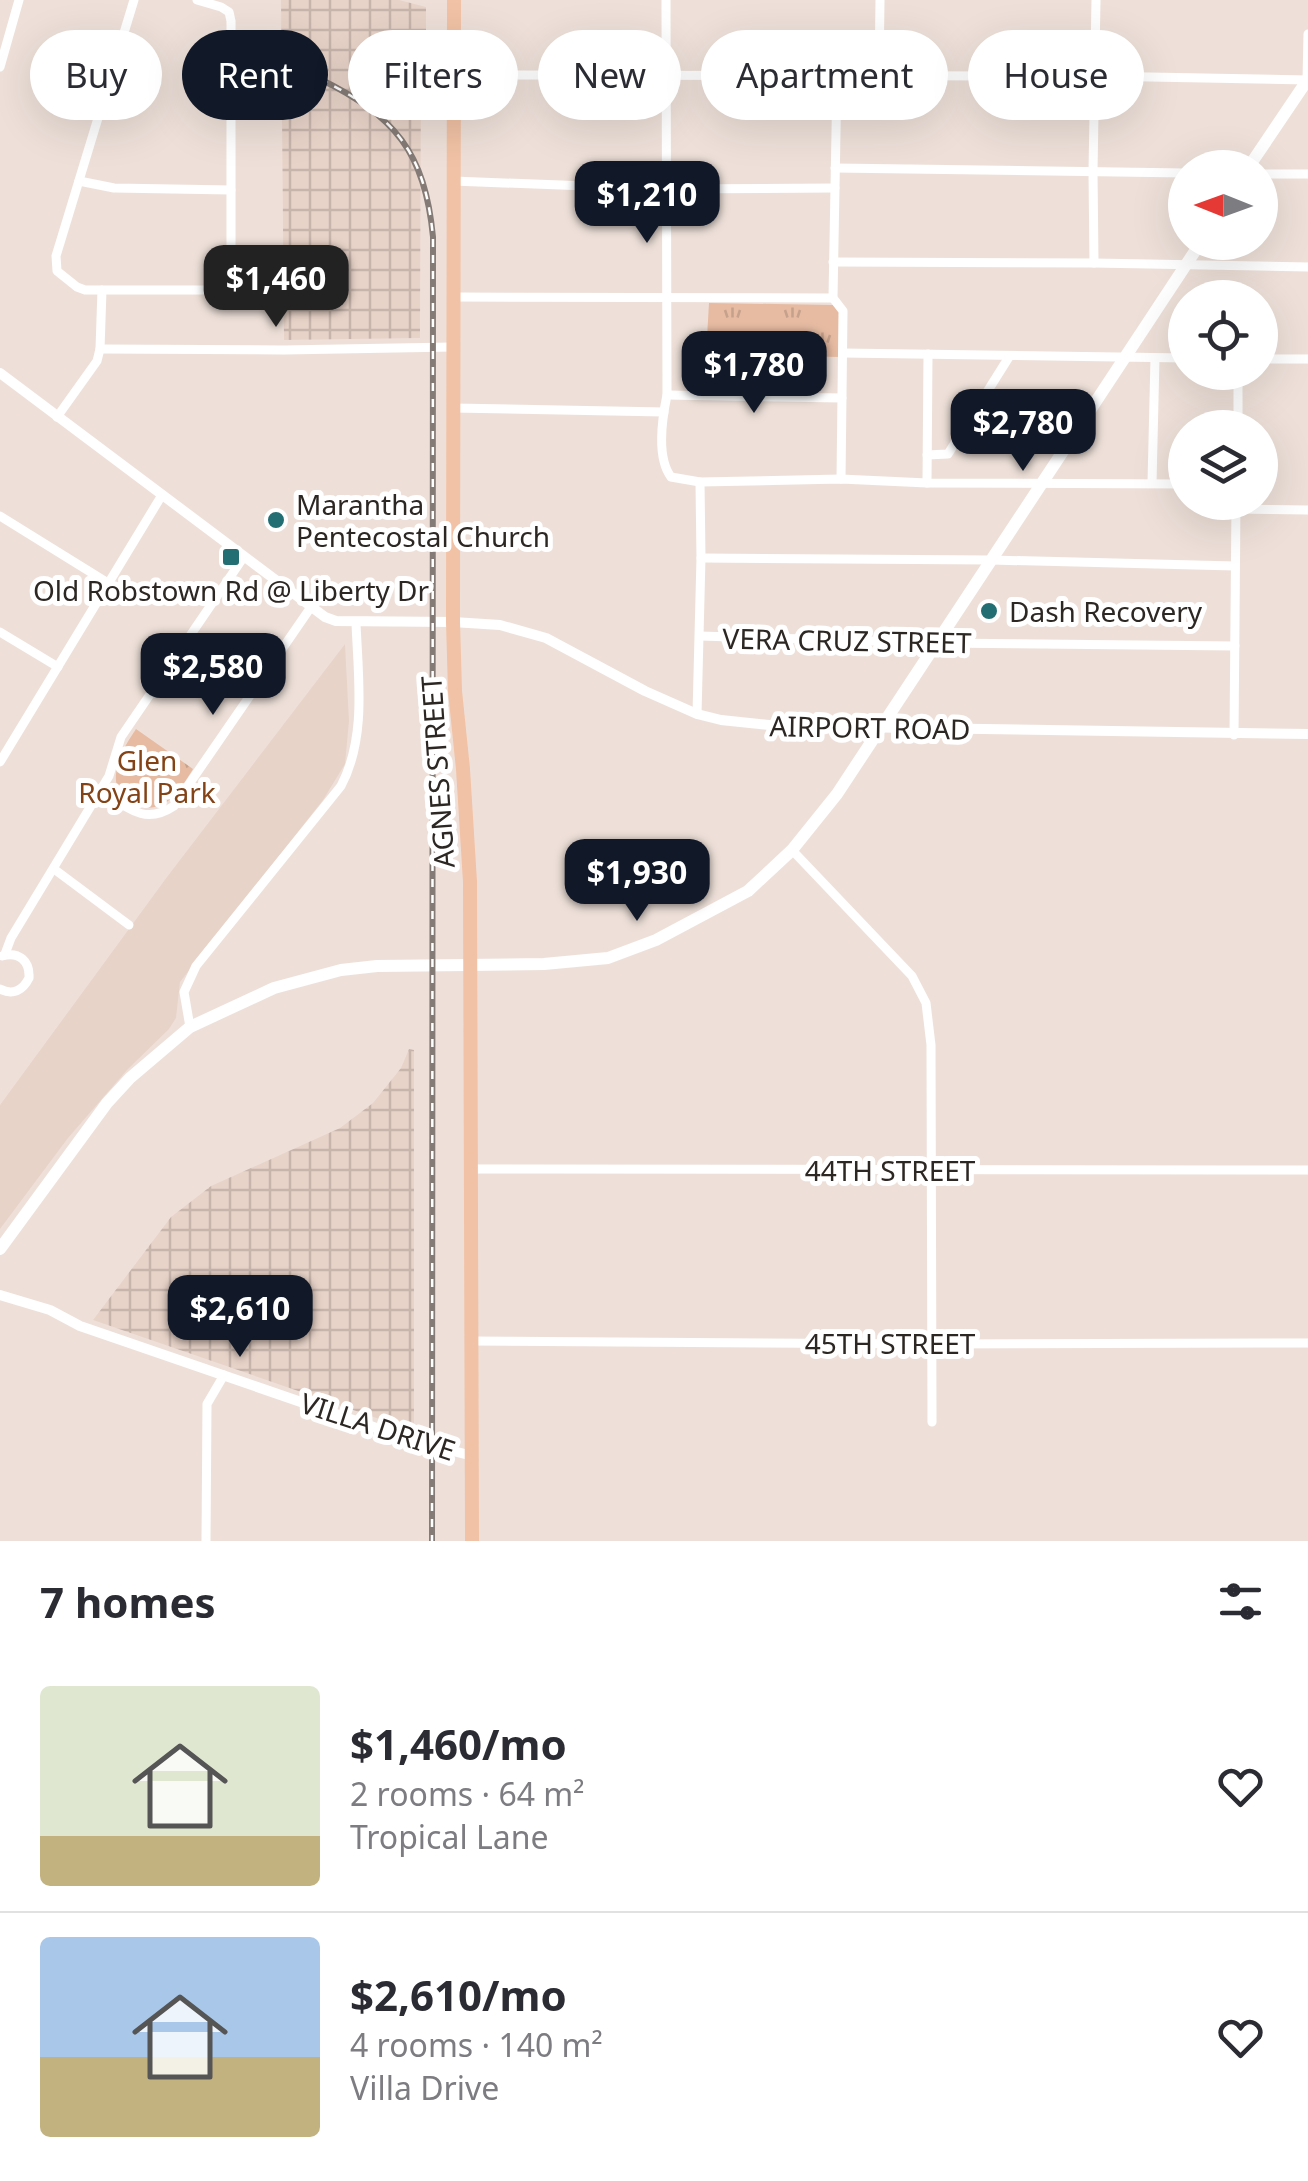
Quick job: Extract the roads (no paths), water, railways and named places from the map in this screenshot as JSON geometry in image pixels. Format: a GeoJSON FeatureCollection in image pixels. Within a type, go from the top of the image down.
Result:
{"type":"FeatureCollection","features":[{"type":"Feature","properties":{"kind":"main road","name":"AGNES STREET"},"geometry":{"type":"LineString","coordinates":[[454,0],[454,30]]}},
{"type":"Feature","properties":{"kind":"main road"},"geometry":{"type":"LineString","coordinates":[[1260,150],[1308,79]]}},
{"type":"Feature","properties":{"kind":"main road","name":"AGNES STREET"},"geometry":{"type":"LineString","coordinates":[[453,120],[454,691],[470,882],[472,1541]]}},
{"type":"Feature","properties":{"kind":"main road"},"geometry":{"type":"LineString","coordinates":[[0,1248],[107,1103],[190,1027],[274,988],[341,970],[544,964],[608,958],[656,940],[748,891],[792,850],[837,794],[1190,260]]}},
{"type":"Feature","properties":{"kind":"street"},"geometry":{"type":"LineString","coordinates":[[0,67],[19,0]]}},
{"type":"Feature","properties":{"kind":"street"},"geometry":{"type":"LineString","coordinates":[[134,0],[55,265],[77,287],[217,290],[226,287],[231,279],[231,21],[229,12],[222,7],[196,0]]}},
{"type":"Feature","properties":{"kind":"street"},"geometry":{"type":"LineString","coordinates":[[666,0],[666,30]]}},
{"type":"Feature","properties":{"kind":"street"},"geometry":{"type":"LineString","coordinates":[[880,0],[880,30]]}},
{"type":"Feature","properties":{"kind":"street"},"geometry":{"type":"LineString","coordinates":[[1096,0],[1096,30]]}},
{"type":"Feature","properties":{"kind":"street"},"geometry":{"type":"LineString","coordinates":[[1144,77],[1308,79],[1308,34]]}},
{"type":"Feature","properties":{"kind":"street"},"geometry":{"type":"LineString","coordinates":[[665,120],[668,297],[663,466],[670,478],[700,482],[841,479],[1168,484]]}},
{"type":"Feature","properties":{"kind":"street"},"geometry":{"type":"LineString","coordinates":[[836,120],[833,298],[842,312],[841,479]]}},
{"type":"Feature","properties":{"kind":"street"},"geometry":{"type":"LineString","coordinates":[[1094,120],[1094,263]]}},
{"type":"Feature","properties":{"kind":"street"},"geometry":{"type":"LineString","coordinates":[[834,168],[1168,173]]}},
{"type":"Feature","properties":{"kind":"street"},"geometry":{"type":"LineString","coordinates":[[1278,174],[1308,174]]}},
{"type":"Feature","properties":{"kind":"street"},"geometry":{"type":"LineString","coordinates":[[79,181],[114,188],[231,190]]}},
{"type":"Feature","properties":{"kind":"street"},"geometry":{"type":"LineString","coordinates":[[453,181],[666,189],[835,188]]}},
{"type":"Feature","properties":{"kind":"street"},"geometry":{"type":"LineString","coordinates":[[833,262],[1308,267]]}},
{"type":"Feature","properties":{"kind":"street"},"geometry":{"type":"LineString","coordinates":[[58,416],[90,372],[100,348],[102,290]]}},
{"type":"Feature","properties":{"kind":"street"},"geometry":{"type":"LineString","coordinates":[[453,297],[833,298]]}},
{"type":"Feature","properties":{"kind":"street"},"geometry":{"type":"LineString","coordinates":[[100,348],[452,347]]}},
{"type":"Feature","properties":{"kind":"street"},"geometry":{"type":"LineString","coordinates":[[843,353],[1168,358]]}},
{"type":"Feature","properties":{"kind":"street"},"geometry":{"type":"LineString","coordinates":[[926,482],[928,354]]}},
{"type":"Feature","properties":{"kind":"street"},"geometry":{"type":"LineString","coordinates":[[927,455],[948,454],[1009,357]]}},
{"type":"Feature","properties":{"kind":"street"},"geometry":{"type":"LineString","coordinates":[[1152,484],[1155,358]]}},
{"type":"Feature","properties":{"kind":"street"},"geometry":{"type":"LineString","coordinates":[[1278,359],[1308,359]]}},
{"type":"Feature","properties":{"kind":"street","name":"AIRPORT ROAD"},"geometry":{"type":"LineString","coordinates":[[0,374],[325,618],[500,625],[546,638],[645,692],[696,714],[721,720],[778,726],[1308,734]]}},
{"type":"Feature","properties":{"kind":"street"},"geometry":{"type":"LineString","coordinates":[[667,395],[842,398]]}},
{"type":"Feature","properties":{"kind":"street"},"geometry":{"type":"LineString","coordinates":[[453,408],[664,412]]}},
{"type":"Feature","properties":{"kind":"street"},"geometry":{"type":"LineString","coordinates":[[696,714],[700,482]]}},
{"type":"Feature","properties":{"kind":"street"},"geometry":{"type":"LineString","coordinates":[[2,755],[162,495]]}},
{"type":"Feature","properties":{"kind":"street"},"geometry":{"type":"LineString","coordinates":[[1278,508],[1308,510]]}},
{"type":"Feature","properties":{"kind":"street"},"geometry":{"type":"LineString","coordinates":[[0,516],[108,583]]}},
{"type":"Feature","properties":{"kind":"street"},"geometry":{"type":"LineString","coordinates":[[1234,735],[1236,520]]}},
{"type":"Feature","properties":{"kind":"street"},"geometry":{"type":"LineString","coordinates":[[3,956],[102,790],[121,737],[243,558]]}},
{"type":"Feature","properties":{"kind":"street"},"geometry":{"type":"LineString","coordinates":[[701,558],[1235,566]]}},
{"type":"Feature","properties":{"kind":"street"},"geometry":{"type":"LineString","coordinates":[[102,790],[135,813],[160,814],[174,806],[311,607]]}},
{"type":"Feature","properties":{"kind":"street"},"geometry":{"type":"LineString","coordinates":[[190,1027],[184,992],[196,966],[350,770],[356,748],[356,622]]}},
{"type":"Feature","properties":{"kind":"street"},"geometry":{"type":"LineString","coordinates":[[0,632],[58,667]]}},
{"type":"Feature","properties":{"kind":"street","name":"VERA CRUZ STREET"},"geometry":{"type":"LineString","coordinates":[[700,636],[1235,646]]}},
{"type":"Feature","properties":{"kind":"street"},"geometry":{"type":"LineString","coordinates":[[792,850],[912,976],[926,1003],[931,1029],[932,1422]]}},
{"type":"Feature","properties":{"kind":"street"},"geometry":{"type":"LineString","coordinates":[[54,869],[128,924]]}},
{"type":"Feature","properties":{"kind":"street"},"geometry":{"type":"LineString","coordinates":[[0,989],[12,993],[26,986],[30,978],[27,962],[14,954],[3,956]]}},
{"type":"Feature","properties":{"kind":"street","name":"44TH STREET"},"geometry":{"type":"LineString","coordinates":[[472,1169],[1308,1170]]}},
{"type":"Feature","properties":{"kind":"street","name":"VILLA DRIVE"},"geometry":{"type":"LineString","coordinates":[[0,1296],[50,1310],[80,1326],[418,1442],[473,1456]]}},
{"type":"Feature","properties":{"kind":"street","name":"45TH STREET"},"geometry":{"type":"LineString","coordinates":[[471,1341],[1308,1343]]}},
{"type":"Feature","properties":{"kind":"street"},"geometry":{"type":"LineString","coordinates":[[206,1541],[207,1404],[224,1375]]}},
{"type":"Feature","properties":{"kind":"railway"},"geometry":{"type":"LineString","coordinates":[[328,83],[368,107],[402,140],[423,182],[433,237],[432,1541]]}},
{"type":"Feature","properties":{"kind":"place","name":"Marantha Pentecostal Church"},"geometry":{"type":"Point","coordinates":[276,520]}},
{"type":"Feature","properties":{"kind":"place","name":"Old Robstown Rd @ Liberty Dr"},"geometry":{"type":"Point","coordinates":[231,557]}},
{"type":"Feature","properties":{"kind":"place","name":"Dash Recovery"},"geometry":{"type":"Point","coordinates":[989,611]}},
{"type":"Feature","properties":{"kind":"park label","name":"Glen Royal Park"},"geometry":{"type":"Point","coordinates":[147,776]}}]}
